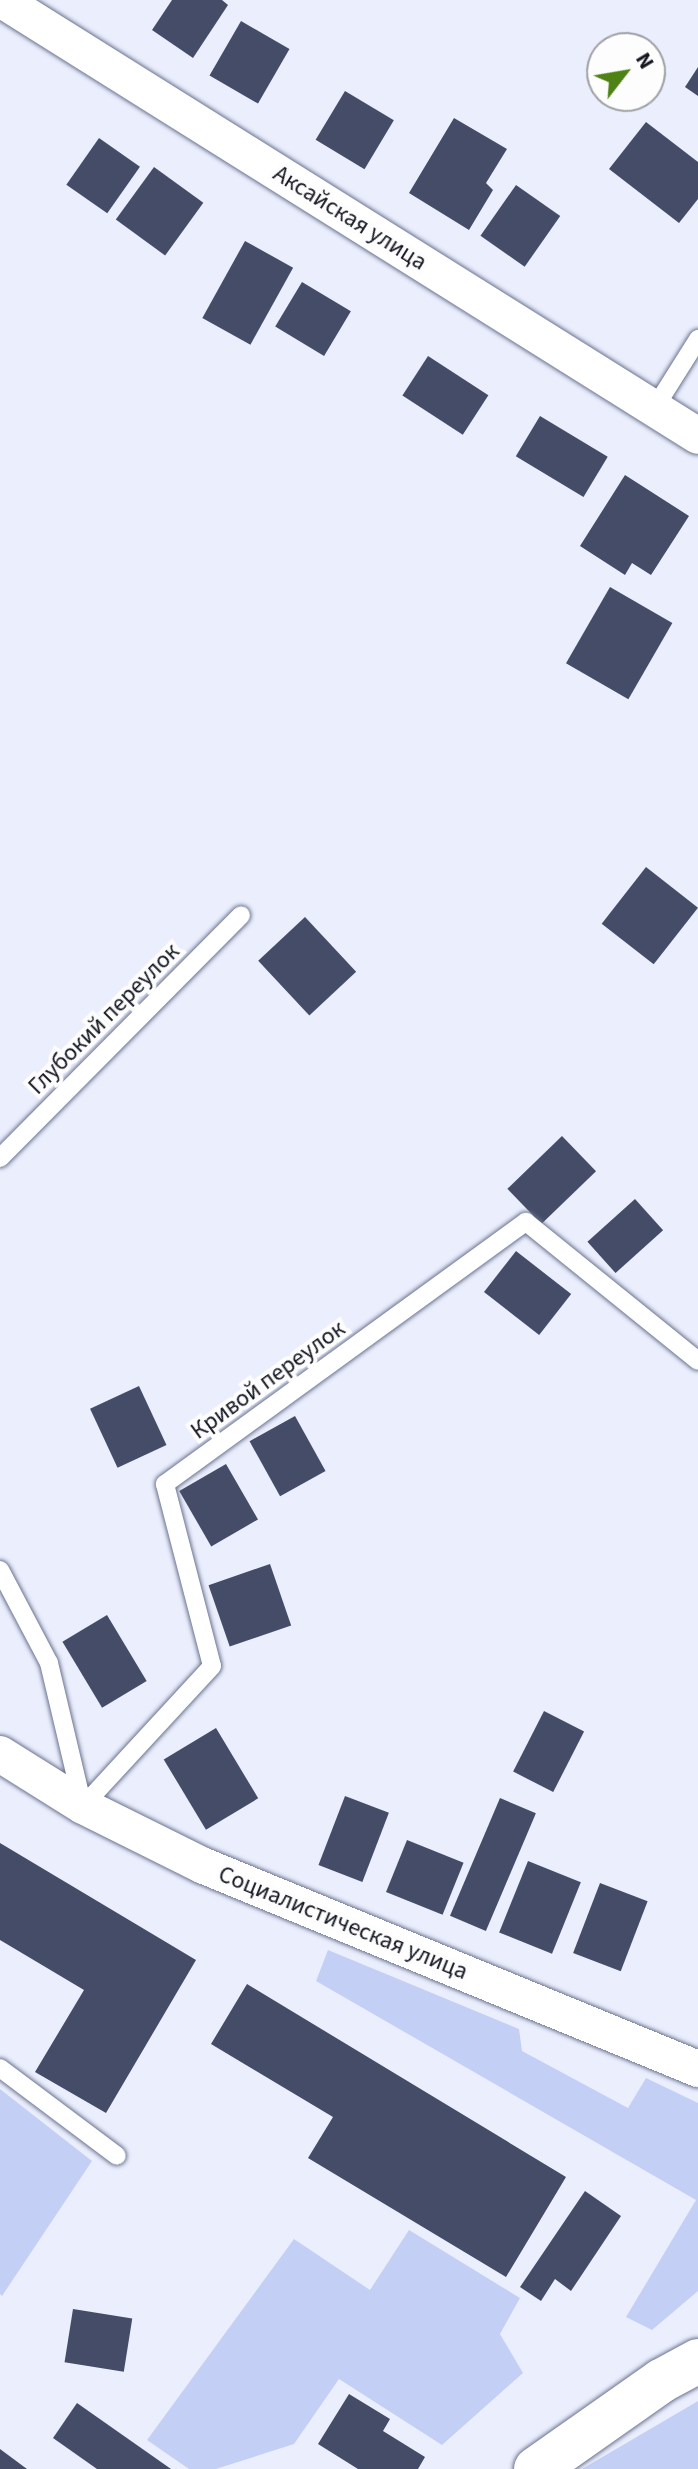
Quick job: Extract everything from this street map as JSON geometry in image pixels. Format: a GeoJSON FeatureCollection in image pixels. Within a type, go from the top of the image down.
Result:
{"type":"FeatureCollection","features":[{"type":"Feature","properties":{"kind":"street","name":"Аксайская улица"},"geometry":{"type":"LineString","coordinates":[[2,0],[698,436]]}},
{"type":"Feature","properties":{"kind":"street","name":"Социалистическая улица"},"geometry":{"type":"LineString","coordinates":[[1,1756],[83,1806],[204,1866],[698,2069]]}},
{"type":"Feature","properties":{"kind":"street"},"geometry":{"type":"LineString","coordinates":[[536,2469],[661,2381],[698,2361]]}},
{"type":"Feature","properties":{"kind":"lane"},"geometry":{"type":"LineString","coordinates":[[654,409],[698,339]]}},
{"type":"Feature","properties":{"kind":"lane","name":"Глубокий переулок"},"geometry":{"type":"LineString","coordinates":[[0,1158],[241,915]]}},
{"type":"Feature","properties":{"kind":"lane","name":"Кривой переулок"},"geometry":{"type":"LineString","coordinates":[[83,1806],[212,1666],[165,1484],[526,1222],[698,1361]]}},
{"type":"Feature","properties":{"kind":"lane"},"geometry":{"type":"LineString","coordinates":[[0,1570],[49,1663],[83,1806]]}},
{"type":"Feature","properties":{"kind":"lane"},"geometry":{"type":"LineString","coordinates":[[0,2068],[117,2156]]}},
{"type":"Feature","properties":{"kind":"shaded area"},"geometry":{"type":"Polygon","coordinates":[[[328,1950],[519,2029],[522,2051],[628,2108],[646,2078],[698,2103],[698,2291],[652,2330],[626,2317],[696,2200],[316,1981],[328,1950]]]}},
{"type":"Feature","properties":{"kind":"shaded area"},"geometry":{"type":"Polygon","coordinates":[[[0,2089],[92,2161],[2,2296],[0,2294],[0,2089]]]}},
{"type":"Feature","properties":{"kind":"shaded area"},"geometry":{"type":"Polygon","coordinates":[[[409,2230],[520,2298],[500,2334],[523,2373],[442,2445],[339,2379],[294,2444],[216,2469],[189,2469],[147,2440],[294,2239],[370,2290],[409,2230]]]}},
{"type":"Feature","properties":{"kind":"shaded area"},"geometry":{"type":"Polygon","coordinates":[[[698,2401],[698,2469],[582,2469],[698,2401]]]}},
{"type":"Feature","properties":{"kind":"building"},"geometry":{"type":"Polygon","coordinates":[[[172,0],[222,0],[228,5],[193,58],[152,30],[172,0]]]}},
{"type":"Feature","properties":{"kind":"building"},"geometry":{"type":"Polygon","coordinates":[[[241,21],[289,49],[258,104],[210,76],[241,21]]]}},
{"type":"Feature","properties":{"kind":"building"},"geometry":{"type":"Polygon","coordinates":[[[698,67],[698,96],[685,87],[698,67]]]}},
{"type":"Feature","properties":{"kind":"building"},"geometry":{"type":"Polygon","coordinates":[[[345,91],[394,120],[365,169],[316,140],[345,91]]]}},
{"type":"Feature","properties":{"kind":"building"},"geometry":{"type":"Polygon","coordinates":[[[454,118],[507,149],[486,183],[493,190],[469,230],[409,193],[454,118]]]}},
{"type":"Feature","properties":{"kind":"building"},"geometry":{"type":"Polygon","coordinates":[[[646,122],[698,162],[698,199],[679,223],[609,169],[646,122]]]}},
{"type":"Feature","properties":{"kind":"building"},"geometry":{"type":"Polygon","coordinates":[[[99,138],[140,167],[107,213],[66,185],[99,138]]]}},
{"type":"Feature","properties":{"kind":"building"},"geometry":{"type":"Polygon","coordinates":[[[154,167],[203,203],[165,255],[116,220],[154,167]]]}},
{"type":"Feature","properties":{"kind":"building"},"geometry":{"type":"Polygon","coordinates":[[[516,185],[560,216],[525,267],[480,236],[516,185]]]}},
{"type":"Feature","properties":{"kind":"building"},"geometry":{"type":"Polygon","coordinates":[[[245,241],[293,268],[250,345],[202,318],[245,241]]]}},
{"type":"Feature","properties":{"kind":"building"},"geometry":{"type":"Polygon","coordinates":[[[302,282],[351,311],[324,356],[275,327],[302,282]]]}},
{"type":"Feature","properties":{"kind":"building"},"geometry":{"type":"Polygon","coordinates":[[[428,356],[488,395],[463,435],[402,395],[428,356]]]}},
{"type":"Feature","properties":{"kind":"building"},"geometry":{"type":"Polygon","coordinates":[[[540,416],[608,457],[584,497],[516,456],[540,416]]]}},
{"type":"Feature","properties":{"kind":"building"},"geometry":{"type":"Polygon","coordinates":[[[625,475],[689,516],[651,575],[632,563],[625,575],[580,546],[625,475]]]}},
{"type":"Feature","properties":{"kind":"building"},"geometry":{"type":"Polygon","coordinates":[[[610,587],[672,623],[628,699],[566,663],[610,587]]]}},
{"type":"Feature","properties":{"kind":"building"},"geometry":{"type":"Polygon","coordinates":[[[646,867],[698,908],[654,964],[602,924],[646,867]]]}},
{"type":"Feature","properties":{"kind":"building"},"geometry":{"type":"Polygon","coordinates":[[[305,917],[356,972],[309,1015],[258,961],[305,917]]]}},
{"type":"Feature","properties":{"kind":"building"},"geometry":{"type":"Polygon","coordinates":[[[562,1136],[596,1171],[541,1224],[507,1189],[562,1136]]]}},
{"type":"Feature","properties":{"kind":"building"},"geometry":{"type":"Polygon","coordinates":[[[635,1199],[663,1230],[616,1273],[587,1242],[635,1199]]]}},
{"type":"Feature","properties":{"kind":"building"},"geometry":{"type":"Polygon","coordinates":[[[516,1251],[571,1294],[539,1335],[484,1292],[516,1251]]]}},
{"type":"Feature","properties":{"kind":"building"},"geometry":{"type":"Polygon","coordinates":[[[139,1386],[166,1445],[118,1468],[90,1409],[139,1386]]]}},
{"type":"Feature","properties":{"kind":"building"},"geometry":{"type":"Polygon","coordinates":[[[295,1416],[326,1471],[280,1496],[250,1441],[295,1416]]]}},
{"type":"Feature","properties":{"kind":"building"},"geometry":{"type":"Polygon","coordinates":[[[226,1464],[258,1519],[211,1546],[179,1491],[226,1464]]]}},
{"type":"Feature","properties":{"kind":"building"},"geometry":{"type":"Polygon","coordinates":[[[270,1564],[291,1625],[230,1647],[209,1585],[270,1564]]]}},
{"type":"Feature","properties":{"kind":"building"},"geometry":{"type":"Polygon","coordinates":[[[107,1615],[147,1681],[102,1708],[62,1642],[107,1615]]]}},
{"type":"Feature","properties":{"kind":"building"},"geometry":{"type":"Polygon","coordinates":[[[544,1711],[584,1731],[553,1792],[513,1772],[544,1711]]]}},
{"type":"Feature","properties":{"kind":"building"},"geometry":{"type":"Polygon","coordinates":[[[216,1728],[258,1798],[206,1830],[164,1759],[216,1728]]]}},
{"type":"Feature","properties":{"kind":"building"},"geometry":{"type":"Polygon","coordinates":[[[345,1796],[389,1813],[362,1882],[318,1865],[345,1796]]]}},
{"type":"Feature","properties":{"kind":"building"},"geometry":{"type":"Polygon","coordinates":[[[500,1798],[536,1813],[486,1931],[450,1916],[500,1798]]]}},
{"type":"Feature","properties":{"kind":"building"},"geometry":{"type":"Polygon","coordinates":[[[407,1840],[464,1863],[443,1915],[386,1892],[407,1840]]]}},
{"type":"Feature","properties":{"kind":"building"},"geometry":{"type":"Polygon","coordinates":[[[0,1843],[196,1960],[106,2113],[35,2072],[84,1990],[0,1940],[0,1843]]]}},
{"type":"Feature","properties":{"kind":"building"},"geometry":{"type":"Polygon","coordinates":[[[528,1861],[581,1882],[552,1954],[499,1932],[528,1861]]]}},
{"type":"Feature","properties":{"kind":"building"},"geometry":{"type":"Polygon","coordinates":[[[600,1883],[648,1901],[621,1971],[573,1953],[600,1883]]]}},
{"type":"Feature","properties":{"kind":"building"},"geometry":{"type":"Polygon","coordinates":[[[247,1984],[566,2177],[506,2277],[308,2158],[333,2117],[211,2044],[247,1984]]]}},
{"type":"Feature","properties":{"kind":"building"},"geometry":{"type":"Polygon","coordinates":[[[585,2191],[621,2216],[571,2291],[555,2279],[541,2301],[520,2287],[585,2191]]]}},
{"type":"Feature","properties":{"kind":"building"},"geometry":{"type":"Polygon","coordinates":[[[73,2309],[132,2318],[124,2372],[65,2362],[73,2309]]]}},
{"type":"Feature","properties":{"kind":"building"},"geometry":{"type":"Polygon","coordinates":[[[349,2394],[390,2419],[383,2431],[425,2457],[418,2469],[358,2469],[318,2444],[349,2394]]]}},
{"type":"Feature","properties":{"kind":"building"},"geometry":{"type":"Polygon","coordinates":[[[77,2403],[171,2469],[97,2469],[53,2438],[77,2403]]]}},
{"type":"Feature","properties":{"kind":"building"},"geometry":{"type":"Polygon","coordinates":[[[0,2449],[27,2469],[0,2469],[0,2449]]]}}]}
